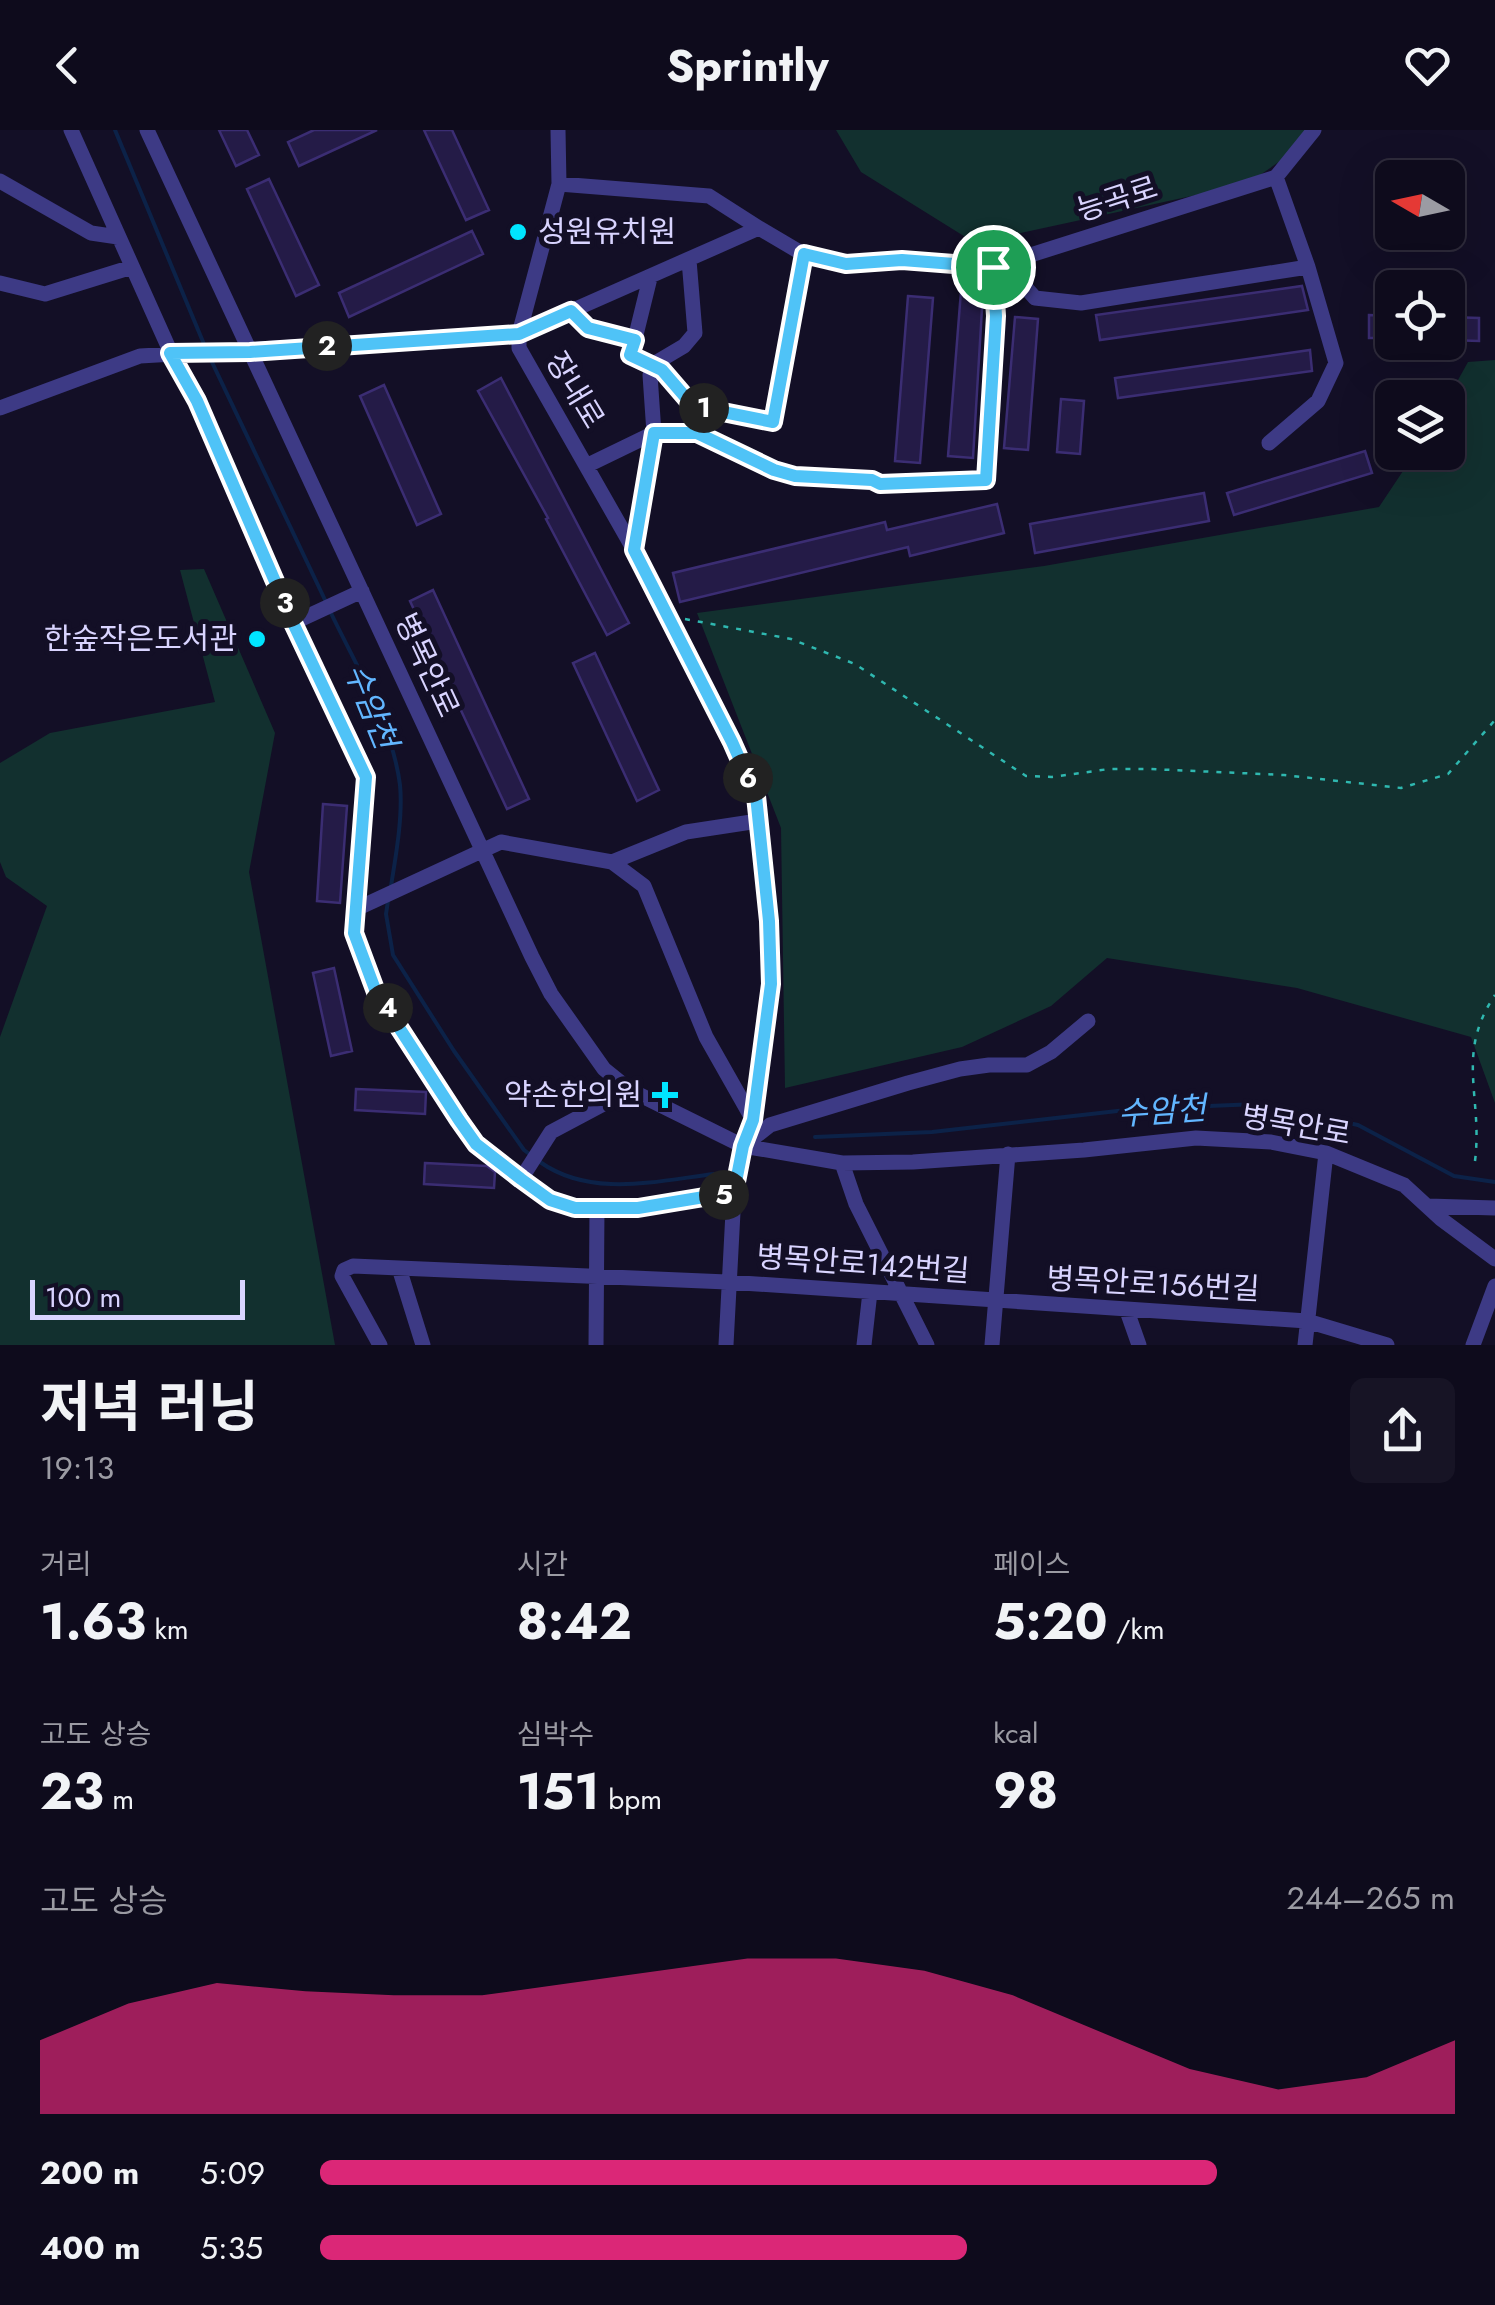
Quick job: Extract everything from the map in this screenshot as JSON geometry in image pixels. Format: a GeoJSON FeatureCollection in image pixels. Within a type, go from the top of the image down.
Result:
{"type":"FeatureCollection","features":[{"type":"Feature","properties":{"kind":"street"},"geometry":{"type":"LineString","coordinates":[[71,130],[299,620],[366,777],[362,906],[354,933],[376,992],[476,1144],[550,1200],[575,1208],[653,1206],[734,1192]]}},
{"type":"Feature","properties":{"kind":"street","name":"병목안로"},"geometry":{"type":"LineString","coordinates":[[148,130],[551,994],[604,1068],[630,1090],[743,1146],[842,1163],[1196,1138],[1271,1142],[1326,1153],[1404,1185],[1495,1259]]}},
{"type":"Feature","properties":{"kind":"street","name":"장내로"},"geometry":{"type":"LineString","coordinates":[[558,130],[559,184],[519,334],[519,348],[670,618],[756,796],[769,921],[771,984],[753,1120],[743,1146],[734,1192],[726,1345]]}},
{"type":"Feature","properties":{"kind":"street"},"geometry":{"type":"LineString","coordinates":[[1270,443],[1318,401],[1336,364],[1276,177],[1314,130]]}},
{"type":"Feature","properties":{"kind":"street","name":"능곡로"},"geometry":{"type":"LineString","coordinates":[[559,184],[709,196],[804,254],[846,264],[902,260],[999,266],[1276,177]]}},
{"type":"Feature","properties":{"kind":"street"},"geometry":{"type":"LineString","coordinates":[[0,180],[92,233],[118,236]]}},
{"type":"Feature","properties":{"kind":"street"},"geometry":{"type":"LineString","coordinates":[[0,408],[140,356],[519,334],[759,228]]}},
{"type":"Feature","properties":{"kind":"street"},"geometry":{"type":"LineString","coordinates":[[693,406],[773,422],[804,254]]}},
{"type":"Feature","properties":{"kind":"street"},"geometry":{"type":"LineString","coordinates":[[634,550],[654,433],[650,375],[654,367],[695,333],[689,260]]}},
{"type":"Feature","properties":{"kind":"street"},"geometry":{"type":"LineString","coordinates":[[999,266],[1035,298],[1081,303],[1308,267]]}},
{"type":"Feature","properties":{"kind":"street"},"geometry":{"type":"LineString","coordinates":[[588,466],[654,433],[697,433],[795,476],[872,480],[880,484],[986,480],[999,266]]}},
{"type":"Feature","properties":{"kind":"street"},"geometry":{"type":"LineString","coordinates":[[0,282],[45,294],[132,268]]}},
{"type":"Feature","properties":{"kind":"street"},"geometry":{"type":"LineString","coordinates":[[650,278],[630,355],[662,370],[693,406],[697,433]]}},
{"type":"Feature","properties":{"kind":"street"},"geometry":{"type":"LineString","coordinates":[[571,311],[588,328],[635,340]]}},
{"type":"Feature","properties":{"kind":"street"},"geometry":{"type":"LineString","coordinates":[[299,620],[362,591]]}},
{"type":"Feature","properties":{"kind":"street"},"geometry":{"type":"LineString","coordinates":[[612,862],[686,832],[758,821]]}},
{"type":"Feature","properties":{"kind":"street"},"geometry":{"type":"LineString","coordinates":[[362,906],[501,842],[612,862],[644,886],[706,1037],[753,1120]]}},
{"type":"Feature","properties":{"kind":"street"},"geometry":{"type":"LineString","coordinates":[[743,1146],[770,1124],[960,1069],[1027,1065],[1051,1052],[1088,1021]]}},
{"type":"Feature","properties":{"kind":"street"},"geometry":{"type":"LineString","coordinates":[[523,1176],[545,1137],[630,1090]]}},
{"type":"Feature","properties":{"kind":"street"},"geometry":{"type":"LineString","coordinates":[[1305,1345],[1326,1153]]}},
{"type":"Feature","properties":{"kind":"street","name":"병목안로142번길"},"geometry":{"type":"LineString","coordinates":[[992,1345],[1008,1154]]}},
{"type":"Feature","properties":{"kind":"street"},"geometry":{"type":"LineString","coordinates":[[842,1163],[856,1204],[927,1345]]}},
{"type":"Feature","properties":{"kind":"street"},"geometry":{"type":"LineString","coordinates":[[1428,1206],[1495,1208]]}},
{"type":"Feature","properties":{"kind":"street"},"geometry":{"type":"LineString","coordinates":[[596,1345],[598,1208]]}},
{"type":"Feature","properties":{"kind":"street","name":"병목안로142번길"},"geometry":{"type":"LineString","coordinates":[[380,1345],[342,1276],[344,1270],[353,1266],[727,1282],[995,1302]]}},
{"type":"Feature","properties":{"kind":"street"},"geometry":{"type":"LineString","coordinates":[[400,1268],[423,1345]]}},
{"type":"Feature","properties":{"kind":"street"},"geometry":{"type":"LineString","coordinates":[[1473,1345],[1495,1286]]}},
{"type":"Feature","properties":{"kind":"street"},"geometry":{"type":"LineString","coordinates":[[864,1345],[870,1292]]}},
{"type":"Feature","properties":{"kind":"street","name":"병목안로156번길"},"geometry":{"type":"LineString","coordinates":[[995,1302],[1307,1320],[1387,1345]]}},
{"type":"Feature","properties":{"kind":"street"},"geometry":{"type":"LineString","coordinates":[[1127,1311],[1139,1345]]}},
{"type":"Feature","properties":{"kind":"path"},"geometry":{"type":"LineString","coordinates":[[670,618],[791,639],[855,664],[1026,776],[1150,769],[1284,775],[1401,788],[1448,774],[1494,725]]}},
{"type":"Feature","properties":{"kind":"path"},"geometry":{"type":"LineString","coordinates":[[1474,1160],[1478,1132],[1470,1072],[1480,1018],[1495,995]]}},
{"type":"Feature","properties":{"kind":"green space"},"geometry":{"type":"Polygon","coordinates":[[[836,130],[1316,130],[1309,141],[1247,184],[975,243],[861,172],[836,130]]]}},
{"type":"Feature","properties":{"kind":"green space"},"geometry":{"type":"Polygon","coordinates":[[[1495,360],[1495,1103],[1471,1037],[1297,988],[1107,958],[1051,1006],[962,1047],[785,1088],[781,828],[697,613],[1044,566],[1379,507],[1404,470],[1465,470],[1465,380],[1458,380],[1468,362],[1495,360]]]}},
{"type":"Feature","properties":{"kind":"green space"},"geometry":{"type":"Polygon","coordinates":[[[204,569],[275,733],[249,872],[335,1345],[0,1345],[0,1037],[47,906],[6,877],[0,862],[0,763],[50,733],[215,702],[180,570],[204,569]]]}},
{"type":"Feature","properties":{"kind":"building"},"geometry":{"type":"Polygon","coordinates":[[[219,130],[247,130],[259,155],[236,166],[219,130]]]}},
{"type":"Feature","properties":{"kind":"building"},"geometry":{"type":"Polygon","coordinates":[[[314,130],[377,130],[299,166],[288,142],[314,130]]]}},
{"type":"Feature","properties":{"kind":"building"},"geometry":{"type":"Polygon","coordinates":[[[424,130],[452,130],[489,210],[466,220],[424,130]]]}},
{"type":"Feature","properties":{"kind":"building"},"geometry":{"type":"Polygon","coordinates":[[[269,179],[319,285],[296,296],[247,189],[269,179]]]}},
{"type":"Feature","properties":{"kind":"building"},"geometry":{"type":"Polygon","coordinates":[[[472,231],[483,254],[349,317],[339,293],[472,231]]]}},
{"type":"Feature","properties":{"kind":"building"},"geometry":{"type":"Polygon","coordinates":[[[1302,286],[1308,310],[1100,340],[1096,315],[1302,286]]]}},
{"type":"Feature","properties":{"kind":"building"},"geometry":{"type":"Polygon","coordinates":[[[961,291],[983,292],[973,458],[948,456],[961,291]]]}},
{"type":"Feature","properties":{"kind":"building"},"geometry":{"type":"Polygon","coordinates":[[[908,296],[933,298],[920,463],[895,461],[908,296]]]}},
{"type":"Feature","properties":{"kind":"building"},"geometry":{"type":"Polygon","coordinates":[[[1369,315],[1375,315],[1375,338],[1369,338],[1369,315]]]}},
{"type":"Feature","properties":{"kind":"building"},"geometry":{"type":"Polygon","coordinates":[[[1015,317],[1038,319],[1028,450],[1004,448],[1015,317]]]}},
{"type":"Feature","properties":{"kind":"building"},"geometry":{"type":"Polygon","coordinates":[[[1465,318],[1479,318],[1479,341],[1465,341],[1465,318]]]}},
{"type":"Feature","properties":{"kind":"building"},"geometry":{"type":"Polygon","coordinates":[[[1310,350],[1312,371],[1118,398],[1115,378],[1310,350]]]}},
{"type":"Feature","properties":{"kind":"building"},"geometry":{"type":"Polygon","coordinates":[[[501,378],[629,623],[607,635],[478,391],[501,378]]]}},
{"type":"Feature","properties":{"kind":"building"},"geometry":{"type":"Polygon","coordinates":[[[384,385],[441,514],[417,525],[360,396],[384,385]]]}},
{"type":"Feature","properties":{"kind":"building"},"geometry":{"type":"Polygon","coordinates":[[[1061,399],[1084,401],[1080,454],[1057,452],[1061,399]]]}},
{"type":"Feature","properties":{"kind":"building"},"geometry":{"type":"Polygon","coordinates":[[[1365,451],[1372,473],[1234,515],[1227,493],[1365,451]]]}},
{"type":"Feature","properties":{"kind":"building"},"geometry":{"type":"Polygon","coordinates":[[[1204,493],[1209,521],[1035,553],[1030,524],[1204,493]]]}},
{"type":"Feature","properties":{"kind":"building"},"geometry":{"type":"Polygon","coordinates":[[[997,504],[1004,533],[910,556],[908,547],[680,602],[673,573],[885,522],[887,530],[997,504]]]}},
{"type":"Feature","properties":{"kind":"building"},"geometry":{"type":"Polygon","coordinates":[[[433,590],[529,799],[507,809],[410,601],[433,590]]]}},
{"type":"Feature","properties":{"kind":"building"},"geometry":{"type":"Polygon","coordinates":[[[595,653],[659,790],[637,801],[573,663],[595,653]]]}},
{"type":"Feature","properties":{"kind":"building"},"geometry":{"type":"Polygon","coordinates":[[[323,804],[347,806],[340,903],[317,901],[323,804]]]}},
{"type":"Feature","properties":{"kind":"building"},"geometry":{"type":"Polygon","coordinates":[[[334,968],[352,1051],[331,1056],[313,973],[334,968]]]}},
{"type":"Feature","properties":{"kind":"building"},"geometry":{"type":"Polygon","coordinates":[[[356,1089],[426,1092],[425,1114],[355,1110],[356,1089]]]}},
{"type":"Feature","properties":{"kind":"building"},"geometry":{"type":"Polygon","coordinates":[[[425,1163],[487,1166],[495,1172],[494,1188],[424,1184],[425,1163]]]}},
{"type":"Feature","properties":{"kind":"waterway","name":"수암천"},"geometry":{"type":"LineString","coordinates":[[115,130],[206,349]]}},
{"type":"Feature","properties":{"kind":"waterway","name":"수암천"},"geometry":{"type":"LineString","coordinates":[[210,358],[326,602]]}},
{"type":"Feature","properties":{"kind":"waterway","name":"수암천"},"geometry":{"type":"LineString","coordinates":[[330,611],[372,695],[396,762],[401,810],[391,886]]}},
{"type":"Feature","properties":{"kind":"waterway","name":"수암천"},"geometry":{"type":"LineString","coordinates":[[388,901],[386,914],[393,955],[454,1051],[532,1156]]}},
{"type":"Feature","properties":{"kind":"waterway","name":"수암천"},"geometry":{"type":"LineString","coordinates":[[815,1137],[932,1132],[1135,1109],[1258,1104],[1358,1125],[1454,1176],[1495,1182]]}},
{"type":"Feature","properties":{"kind":"waterway","name":"수암천"},"geometry":{"type":"LineString","coordinates":[[540,1162],[560,1173],[602,1183],[647,1183],[714,1174]]}},
{"type":"Feature","properties":{"kind":"place","name":"성원유치원"},"geometry":{"type":"Point","coordinates":[518,232]}},
{"type":"Feature","properties":{"kind":"place","name":"한숲작은도서관"},"geometry":{"type":"Point","coordinates":[257,639]}},
{"type":"Feature","properties":{"kind":"place","name":"약손한의원"},"geometry":{"type":"Point","coordinates":[665,1095]}},
{"type":"Feature","properties":{"kind":"route"},"geometry":{"type":"LineString","coordinates":[[804,254],[846,264],[902,260],[993,267],[996,316],[986,480],[880,484],[872,480],[795,476],[697,433],[654,433],[634,550],[756,796],[769,921],[771,984],[753,1120],[743,1146],[734,1192],[638,1208],[575,1208],[550,1200],[476,1144],[376,992],[354,933],[366,777],[293,623],[197,401],[170,353],[250,352],[519,334],[571,311],[588,328],[635,340],[630,355],[662,370],[693,406],[773,422],[804,254]]}}]}
